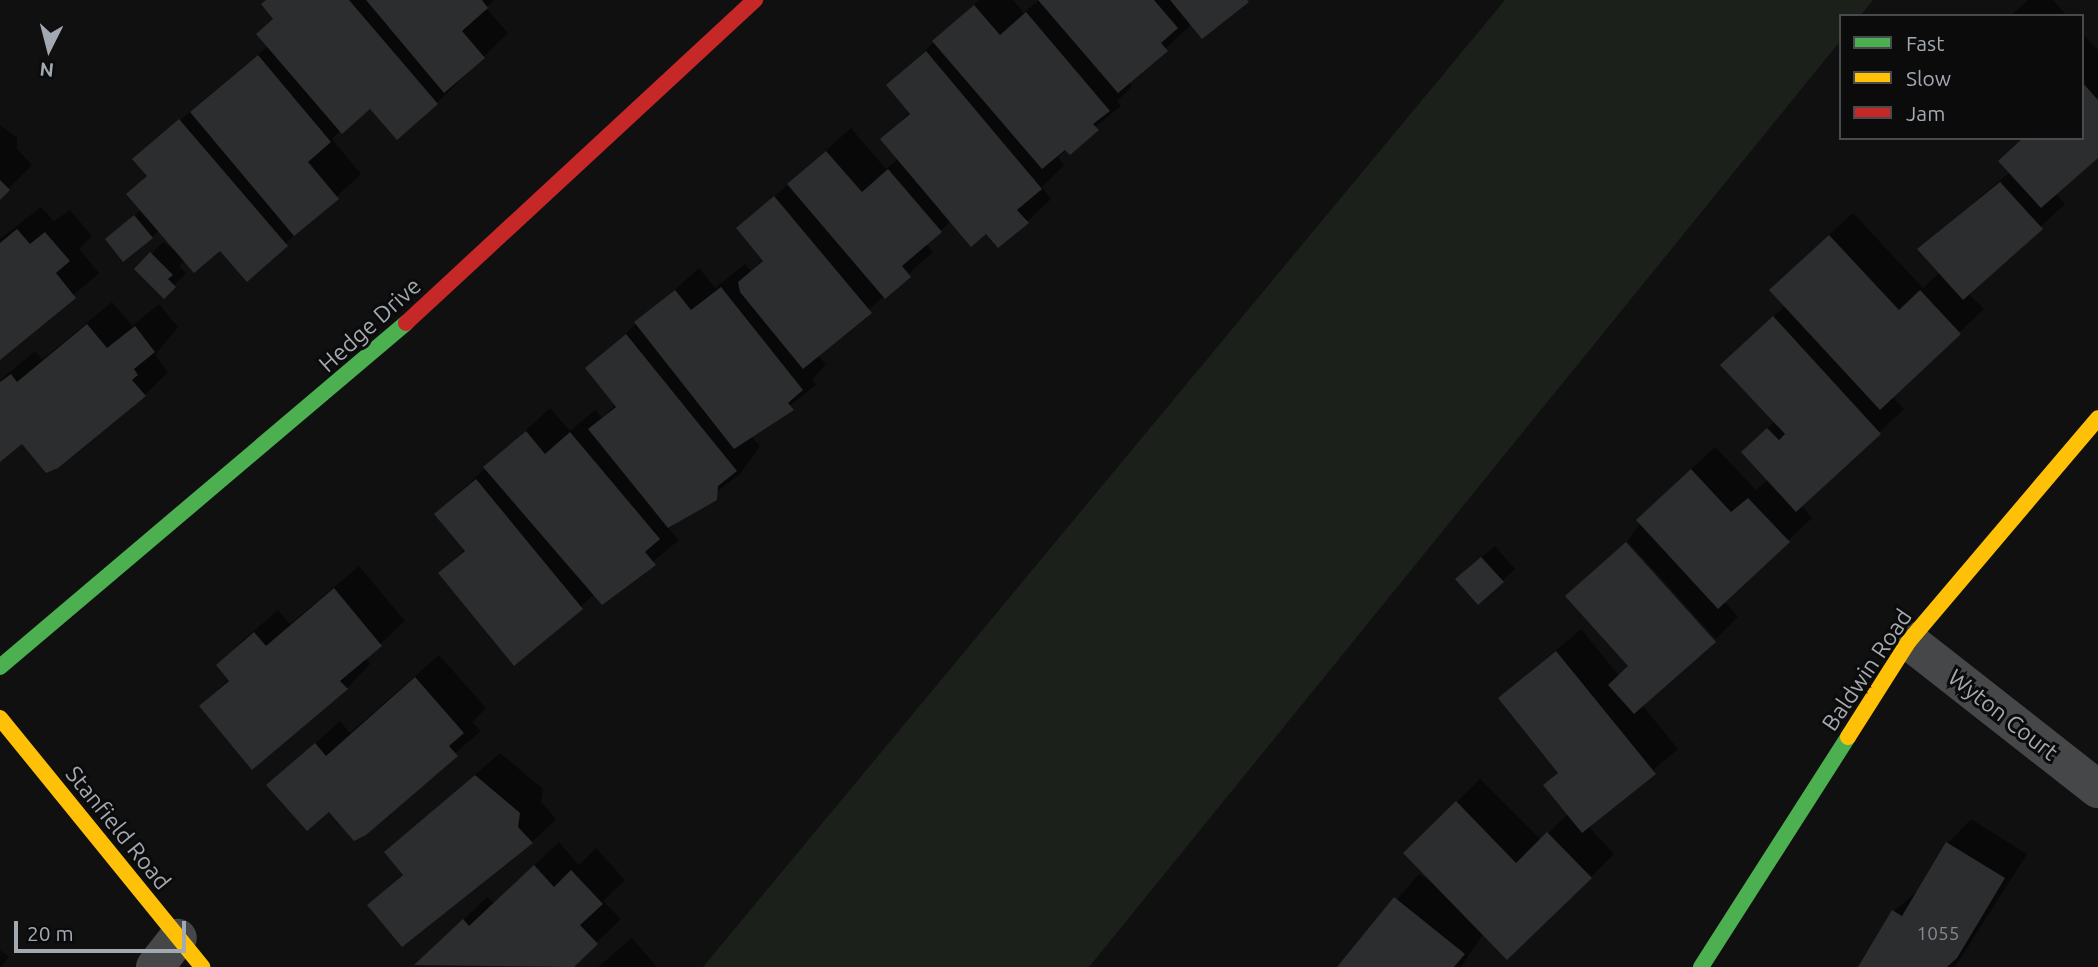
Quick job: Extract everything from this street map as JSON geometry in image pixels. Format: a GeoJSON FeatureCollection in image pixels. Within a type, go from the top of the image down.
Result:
{"type":"FeatureCollection","features":[{"type":"Feature","properties":{"kind":"street","name":"Hedge Drive"},"geometry":{"type":"LineString","coordinates":[[0,667],[367,359],[755,0]]}},
{"type":"Feature","properties":{"kind":"street","name":"Baldwin Road"},"geometry":{"type":"LineString","coordinates":[[1701,967],[1909,641],[2098,418]]}},
{"type":"Feature","properties":{"kind":"street","name":"Wyton Court"},"geometry":{"type":"LineString","coordinates":[[1909,641],[2098,789]]}},
{"type":"Feature","properties":{"kind":"street","name":"Stanfield Road"},"geometry":{"type":"LineString","coordinates":[[0,718],[167,953],[202,967]]}},
{"type":"Feature","properties":{"kind":"shaded area"},"geometry":{"type":"Polygon","coordinates":[[[1505,0],[1873,0],[1862,14],[1839,14],[1839,42],[1089,967],[703,967],[1505,0]]]}},
{"type":"Feature","properties":{"kind":"building"},"geometry":{"type":"Polygon","coordinates":[[[266,0],[349,0],[438,104],[397,140],[370,109],[342,134],[256,34],[273,19],[261,4],[266,0]]]}},
{"type":"Feature","properties":{"kind":"building"},"geometry":{"type":"Polygon","coordinates":[[[366,0],[482,0],[488,8],[462,31],[485,58],[444,93],[366,0]]]}},
{"type":"Feature","properties":{"kind":"building"},"geometry":{"type":"Polygon","coordinates":[[[1038,0],[1154,0],[1178,28],[1161,43],[1168,51],[1118,93],[1038,0]]]}},
{"type":"Feature","properties":{"kind":"building"},"geometry":{"type":"Polygon","coordinates":[[[1170,0],[1247,0],[1249,2],[1202,39],[1170,0]]]}},
{"type":"Feature","properties":{"kind":"building"},"geometry":{"type":"Polygon","coordinates":[[[974,5],[1000,35],[1026,12],[1110,111],[1093,124],[1099,130],[1070,155],[1065,150],[1042,169],[932,41],[974,5]]]}},
{"type":"Feature","properties":{"kind":"building"},"geometry":{"type":"Polygon","coordinates":[[[926,51],[1042,189],[1017,210],[1029,223],[998,248],[986,234],[971,247],[880,139],[910,114],[886,85],[926,51]]]}},
{"type":"Feature","properties":{"kind":"building"},"geometry":{"type":"Polygon","coordinates":[[[258,55],[331,142],[308,162],[339,199],[294,236],[190,112],[258,55]]]}},
{"type":"Feature","properties":{"kind":"building"},"geometry":{"type":"Polygon","coordinates":[[[2084,84],[2098,100],[2098,158],[2041,208],[1998,161],[2021,140],[2084,140],[2084,84]]]}},
{"type":"Feature","properties":{"kind":"building"},"geometry":{"type":"Polygon","coordinates":[[[179,119],[288,246],[247,282],[220,251],[194,273],[126,194],[147,176],[132,159],[179,119]]]}},
{"type":"Feature","properties":{"kind":"building"},"geometry":{"type":"Polygon","coordinates":[[[826,151],[862,192],[888,169],[942,232],[902,266],[911,277],[885,299],[787,184],[826,151]]]}},
{"type":"Feature","properties":{"kind":"building"},"geometry":{"type":"Polygon","coordinates":[[[0,180],[10,190],[0,200],[0,180]]]}},
{"type":"Feature","properties":{"kind":"building"},"geometry":{"type":"Polygon","coordinates":[[[2000,182],[2043,229],[1963,300],[1917,249],[2000,182]]]}},
{"type":"Feature","properties":{"kind":"building"},"geometry":{"type":"Polygon","coordinates":[[[774,196],[872,313],[803,369],[740,292],[738,282],[763,261],[736,228],[774,196]]]}},
{"type":"Feature","properties":{"kind":"building"},"geometry":{"type":"Polygon","coordinates":[[[134,215],[153,238],[123,262],[105,239],[134,215]]]}},
{"type":"Feature","properties":{"kind":"building"},"geometry":{"type":"Polygon","coordinates":[[[17,229],[30,244],[45,232],[70,261],[56,273],[76,298],[0,360],[0,243],[17,229]]]}},
{"type":"Feature","properties":{"kind":"building"},"geometry":{"type":"Polygon","coordinates":[[[1829,235],[1899,310],[1920,290],[1961,334],[1880,410],[1769,290],[1829,235]]]}},
{"type":"Feature","properties":{"kind":"building"},"geometry":{"type":"Polygon","coordinates":[[[150,252],[173,275],[168,279],[176,287],[164,299],[134,269],[150,252]]]}},
{"type":"Feature","properties":{"kind":"building"},"geometry":{"type":"Polygon","coordinates":[[[721,287],[803,390],[788,403],[794,410],[734,449],[634,322],[675,290],[691,310],[721,287]]]}},
{"type":"Feature","properties":{"kind":"building"},"geometry":{"type":"Polygon","coordinates":[[[1773,316],[1881,434],[1796,512],[1741,452],[1767,428],[1779,440],[1785,434],[1720,365],[1773,316]]]}},
{"type":"Feature","properties":{"kind":"building"},"geometry":{"type":"Polygon","coordinates":[[[87,324],[107,348],[135,326],[155,352],[134,369],[138,375],[132,380],[146,396],[58,468],[46,473],[22,444],[0,462],[0,382],[11,374],[17,382],[87,324]]]}},
{"type":"Feature","properties":{"kind":"building"},"geometry":{"type":"Polygon","coordinates":[[[626,334],[737,471],[718,486],[717,500],[668,528],[588,429],[616,407],[585,368],[626,334]]]}},
{"type":"Feature","properties":{"kind":"building"},"geometry":{"type":"Polygon","coordinates":[[[526,431],[545,454],[570,432],[660,539],[645,552],[656,565],[602,605],[483,467],[526,431]]]}},
{"type":"Feature","properties":{"kind":"building"},"geometry":{"type":"Polygon","coordinates":[[[1691,469],[1731,512],[1748,498],[1790,542],[1718,609],[1636,520],[1691,469]]]}},
{"type":"Feature","properties":{"kind":"building"},"geometry":{"type":"Polygon","coordinates":[[[476,479],[583,609],[514,666],[438,573],[465,551],[434,514],[476,479]]]}},
{"type":"Feature","properties":{"kind":"building"},"geometry":{"type":"Polygon","coordinates":[[[1626,542],[1716,642],[1634,714],[1608,685],[1628,666],[1565,596],[1626,542]]]}},
{"type":"Feature","properties":{"kind":"building"},"geometry":{"type":"Polygon","coordinates":[[[1481,557],[1504,582],[1478,605],[1455,579],[1481,557]]]}},
{"type":"Feature","properties":{"kind":"building"},"geometry":{"type":"Polygon","coordinates":[[[334,588],[382,646],[340,681],[348,689],[252,770],[199,706],[229,681],[216,665],[254,632],[266,646],[334,588]]]}},
{"type":"Feature","properties":{"kind":"building"},"geometry":{"type":"Polygon","coordinates":[[[1556,651],[1656,774],[1582,833],[1543,785],[1558,773],[1498,698],[1556,651]]]}},
{"type":"Feature","properties":{"kind":"building"},"geometry":{"type":"Polygon","coordinates":[[[415,677],[464,733],[449,746],[458,756],[366,835],[354,841],[329,812],[307,831],[266,785],[315,743],[326,756],[415,677]]]}},
{"type":"Feature","properties":{"kind":"building"},"geometry":{"type":"Polygon","coordinates":[[[475,775],[520,813],[518,827],[533,843],[402,947],[367,905],[403,875],[384,852],[475,775]]]}},
{"type":"Feature","properties":{"kind":"building"},"geometry":{"type":"Polygon","coordinates":[[[1456,801],[1516,863],[1547,832],[1592,878],[1507,960],[1403,853],[1456,801]]]}},
{"type":"Feature","properties":{"kind":"building"},"geometry":{"type":"Polygon","coordinates":[[[1946,842],[2005,878],[1957,958],[1947,967],[1858,967],[1892,910],[1902,916],[1946,842]]]}},
{"type":"Feature","properties":{"kind":"building"},"geometry":{"type":"Polygon","coordinates":[[[534,865],[554,887],[571,870],[603,904],[580,925],[598,944],[574,967],[414,965],[463,919],[469,926],[534,865]]]}},
{"type":"Feature","properties":{"kind":"building"},"geometry":{"type":"Polygon","coordinates":[[[1394,897],[1465,954],[1454,967],[1337,967],[1394,897]]]}},
{"type":"Feature","properties":{"kind":"traffic: fast"},"geometry":{"type":"LineString","coordinates":[[0,667],[406,323]]}},
{"type":"Feature","properties":{"kind":"traffic: fast"},"geometry":{"type":"LineString","coordinates":[[1701,967],[1848,737]]}},
{"type":"Feature","properties":{"kind":"traffic: slow"},"geometry":{"type":"LineString","coordinates":[[1848,737],[1909,641],[2098,418]]}},
{"type":"Feature","properties":{"kind":"traffic: slow"},"geometry":{"type":"LineString","coordinates":[[0,718],[202,967]]}},
{"type":"Feature","properties":{"kind":"traffic: jam"},"geometry":{"type":"LineString","coordinates":[[406,323],[755,0]]}}]}
